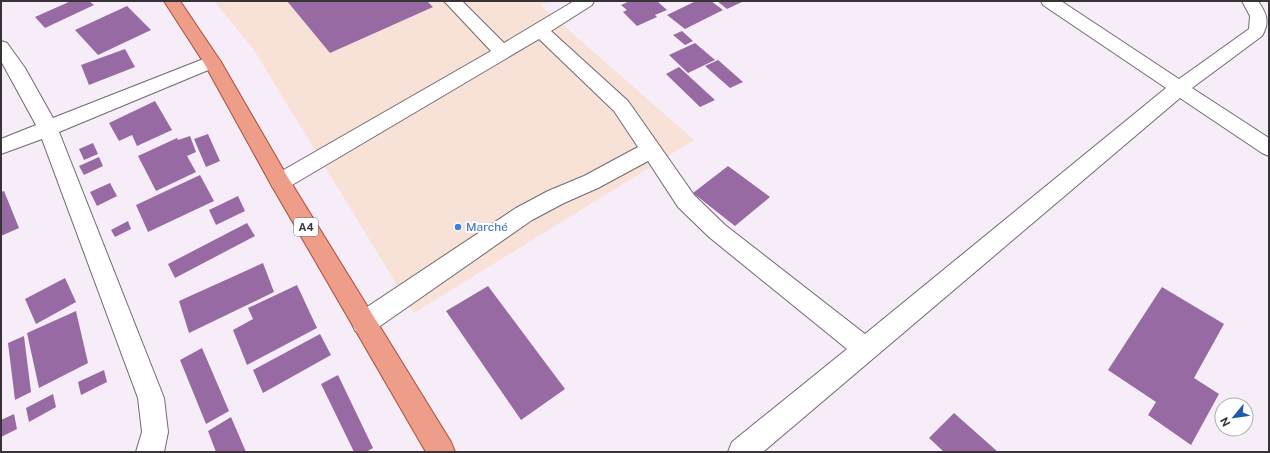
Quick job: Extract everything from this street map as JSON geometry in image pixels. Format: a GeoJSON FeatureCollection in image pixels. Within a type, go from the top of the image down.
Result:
{"type":"FeatureCollection","features":[{"type":"Feature","properties":{"kind":"main road","name":"A4"},"geometry":{"type":"LineString","coordinates":[[172,1],[212,62],[280,182],[441,452]]}},
{"type":"Feature","properties":{"kind":"street"},"geometry":{"type":"LineString","coordinates":[[452,1],[503,52]]}},
{"type":"Feature","properties":{"kind":"street"},"geometry":{"type":"LineString","coordinates":[[280,182],[503,52],[586,1]]}},
{"type":"Feature","properties":{"kind":"street"},"geometry":{"type":"LineString","coordinates":[[1049,1],[1269,148]]}},
{"type":"Feature","properties":{"kind":"street"},"geometry":{"type":"LineString","coordinates":[[742,452],[1179,88],[1256,32],[1260,22],[1260,17],[1250,1]]}},
{"type":"Feature","properties":{"kind":"street"},"geometry":{"type":"LineString","coordinates":[[540,30],[621,106],[652,149],[672,183],[686,201],[717,231],[866,349]]}},
{"type":"Feature","properties":{"kind":"street"},"geometry":{"type":"LineString","coordinates":[[1,47],[18,72],[47,126],[152,398],[155,432],[150,452]]}},
{"type":"Feature","properties":{"kind":"street"},"geometry":{"type":"LineString","coordinates":[[1,147],[47,126],[212,62]]}},
{"type":"Feature","properties":{"kind":"street"},"geometry":{"type":"LineString","coordinates":[[364,323],[524,214],[556,197],[592,182],[652,149]]}},
{"type":"Feature","properties":{"kind":"shaded area","name":"Marché"},"geometry":{"type":"Polygon","coordinates":[[[214,1],[552,1],[540,5],[694,140],[414,313],[254,50],[214,1]]]}},
{"type":"Feature","properties":{"kind":"building"},"geometry":{"type":"Polygon","coordinates":[[[71,1],[89,1],[94,5],[45,28],[35,17],[71,1]]]}},
{"type":"Feature","properties":{"kind":"building"},"geometry":{"type":"Polygon","coordinates":[[[287,1],[427,1],[433,7],[330,53],[287,1]]]}},
{"type":"Feature","properties":{"kind":"building"},"geometry":{"type":"Polygon","coordinates":[[[630,1],[657,1],[667,10],[655,15],[657,17],[637,26],[623,12],[627,10],[621,5],[630,1]]]}},
{"type":"Feature","properties":{"kind":"building"},"geometry":{"type":"Polygon","coordinates":[[[696,1],[711,1],[723,10],[685,29],[667,15],[696,1]]]}},
{"type":"Feature","properties":{"kind":"building"},"geometry":{"type":"Polygon","coordinates":[[[717,1],[744,1],[727,9],[717,1]]]}},
{"type":"Feature","properties":{"kind":"building"},"geometry":{"type":"Polygon","coordinates":[[[127,6],[151,30],[98,55],[75,30],[127,6]]]}},
{"type":"Feature","properties":{"kind":"building"},"geometry":{"type":"Polygon","coordinates":[[[682,31],[693,41],[685,45],[673,35],[682,31]]]}},
{"type":"Feature","properties":{"kind":"building"},"geometry":{"type":"Polygon","coordinates":[[[695,43],[715,60],[688,73],[669,55],[695,43]]]}},
{"type":"Feature","properties":{"kind":"building"},"geometry":{"type":"Polygon","coordinates":[[[125,49],[135,67],[89,85],[81,65],[125,49]]]}},
{"type":"Feature","properties":{"kind":"building"},"geometry":{"type":"Polygon","coordinates":[[[718,60],[743,82],[730,88],[705,66],[718,60]]]}},
{"type":"Feature","properties":{"kind":"building"},"geometry":{"type":"Polygon","coordinates":[[[679,67],[715,100],[700,107],[666,74],[679,67]]]}},
{"type":"Feature","properties":{"kind":"building"},"geometry":{"type":"Polygon","coordinates":[[[155,101],[172,130],[137,146],[132,135],[119,141],[109,123],[155,101]]]}},
{"type":"Feature","properties":{"kind":"building"},"geometry":{"type":"Polygon","coordinates":[[[208,134],[220,161],[206,167],[194,139],[208,134]]]}},
{"type":"Feature","properties":{"kind":"building"},"geometry":{"type":"Polygon","coordinates":[[[190,136],[196,152],[187,156],[196,172],[156,191],[138,156],[177,138],[178,140],[190,136]]]}},
{"type":"Feature","properties":{"kind":"building"},"geometry":{"type":"Polygon","coordinates":[[[93,143],[98,154],[84,160],[79,149],[93,143]]]}},
{"type":"Feature","properties":{"kind":"building"},"geometry":{"type":"Polygon","coordinates":[[[99,157],[103,166],[84,175],[79,166],[99,157]]]}},
{"type":"Feature","properties":{"kind":"building"},"geometry":{"type":"Polygon","coordinates":[[[728,166],[770,197],[735,226],[693,193],[728,166]]]}},
{"type":"Feature","properties":{"kind":"building"},"geometry":{"type":"Polygon","coordinates":[[[200,175],[214,201],[148,232],[136,205],[200,175]]]}},
{"type":"Feature","properties":{"kind":"building"},"geometry":{"type":"Polygon","coordinates":[[[110,183],[117,196],[97,206],[90,192],[110,183]]]}},
{"type":"Feature","properties":{"kind":"building"},"geometry":{"type":"Polygon","coordinates":[[[4,191],[19,228],[1,236],[1,192],[4,191]]]}},
{"type":"Feature","properties":{"kind":"building"},"geometry":{"type":"Polygon","coordinates":[[[238,196],[245,211],[216,225],[209,210],[238,196]]]}},
{"type":"Feature","properties":{"kind":"building"},"geometry":{"type":"Polygon","coordinates":[[[128,221],[131,229],[115,237],[111,230],[128,221]]]}},
{"type":"Feature","properties":{"kind":"building"},"geometry":{"type":"Polygon","coordinates":[[[247,223],[255,236],[175,278],[168,264],[247,223]]]}},
{"type":"Feature","properties":{"kind":"building"},"geometry":{"type":"Polygon","coordinates":[[[263,263],[274,292],[189,333],[179,301],[263,263]]]}},
{"type":"Feature","properties":{"kind":"building"},"geometry":{"type":"Polygon","coordinates":[[[65,278],[76,302],[36,324],[25,299],[65,278]]]}},
{"type":"Feature","properties":{"kind":"building"},"geometry":{"type":"Polygon","coordinates":[[[297,285],[317,328],[247,365],[233,330],[253,319],[248,308],[297,285]]]}},
{"type":"Feature","properties":{"kind":"building"},"geometry":{"type":"Polygon","coordinates":[[[488,286],[565,389],[521,420],[446,311],[488,286]]]}},
{"type":"Feature","properties":{"kind":"building"},"geometry":{"type":"Polygon","coordinates":[[[1162,287],[1224,324],[1194,378],[1219,394],[1217,397],[1214,397],[1214,403],[1191,445],[1148,415],[1156,402],[1108,370],[1162,287]]]}},
{"type":"Feature","properties":{"kind":"building"},"geometry":{"type":"Polygon","coordinates":[[[76,311],[88,363],[39,388],[27,333],[76,311]]]}},
{"type":"Feature","properties":{"kind":"building"},"geometry":{"type":"Polygon","coordinates":[[[320,334],[331,355],[263,393],[253,370],[320,334]]]}},
{"type":"Feature","properties":{"kind":"building"},"geometry":{"type":"Polygon","coordinates":[[[24,336],[31,392],[15,400],[8,343],[24,336]]]}},
{"type":"Feature","properties":{"kind":"building"},"geometry":{"type":"Polygon","coordinates":[[[202,348],[229,411],[206,424],[180,360],[202,348]]]}},
{"type":"Feature","properties":{"kind":"building"},"geometry":{"type":"Polygon","coordinates":[[[104,370],[107,382],[81,395],[78,382],[104,370]]]}},
{"type":"Feature","properties":{"kind":"building"},"geometry":{"type":"Polygon","coordinates":[[[338,375],[373,448],[366,452],[354,452],[321,384],[338,375]]]}},
{"type":"Feature","properties":{"kind":"building"},"geometry":{"type":"Polygon","coordinates":[[[53,394],[56,407],[29,422],[26,408],[53,394]]]}},
{"type":"Feature","properties":{"kind":"building"},"geometry":{"type":"Polygon","coordinates":[[[954,413],[998,452],[944,452],[929,438],[954,413]]]}},
{"type":"Feature","properties":{"kind":"building"},"geometry":{"type":"Polygon","coordinates":[[[14,414],[17,429],[1,437],[1,420],[14,414]]]}},
{"type":"Feature","properties":{"kind":"building"},"geometry":{"type":"Polygon","coordinates":[[[231,417],[246,452],[216,452],[208,431],[231,417]]]}},
{"type":"Feature","properties":{"kind":"place","name":"Marché"},"geometry":{"type":"Point","coordinates":[458,227]}}]}
